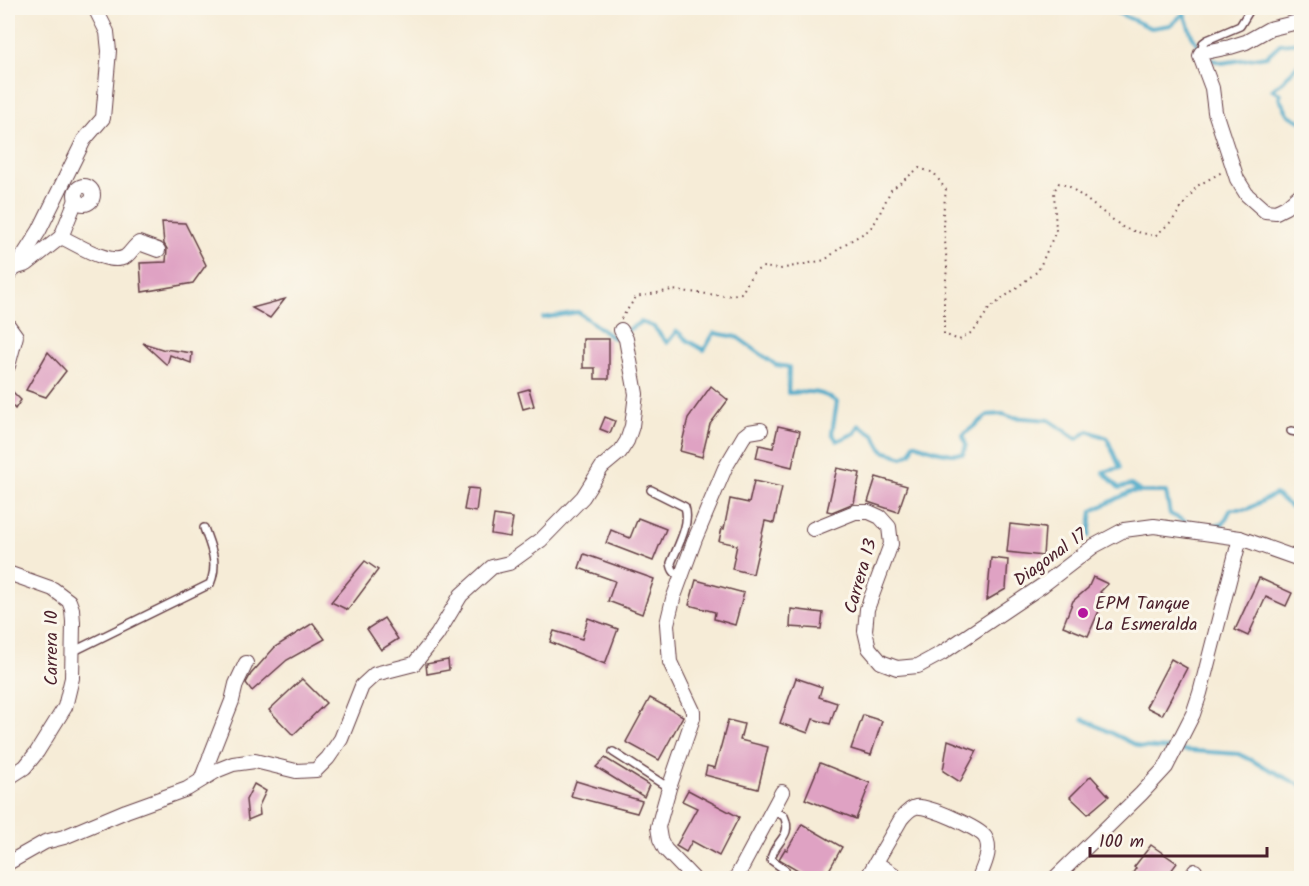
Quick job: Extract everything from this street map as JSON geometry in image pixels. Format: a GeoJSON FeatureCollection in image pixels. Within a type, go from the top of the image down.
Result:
{"type":"FeatureCollection","features":[{"type":"Feature","properties":{"kind":"street"},"geometry":{"type":"LineString","coordinates":[[12,271],[39,231],[84,140],[103,118],[109,51],[107,32],[95,8]]}},
{"type":"Feature","properties":{"kind":"street"},"geometry":{"type":"LineString","coordinates":[[1302,21],[1269,29],[1246,42],[1201,53],[1201,60],[1212,87],[1215,112],[1237,179],[1246,195],[1265,210],[1276,212],[1286,207],[1302,193]]}},
{"type":"Feature","properties":{"kind":"street"},"geometry":{"type":"LineString","coordinates":[[12,271],[27,264],[61,237],[76,200]]}},
{"type":"Feature","properties":{"kind":"street"},"geometry":{"type":"LineString","coordinates":[[61,237],[104,258],[115,260],[126,256],[139,243],[158,250]]}},
{"type":"Feature","properties":{"kind":"street"},"geometry":{"type":"LineString","coordinates":[[8,325],[16,336],[8,366]]}},
{"type":"Feature","properties":{"kind":"street"},"geometry":{"type":"LineString","coordinates":[[8,863],[45,842],[64,837],[187,789],[218,770],[233,764],[255,761],[296,771],[316,770],[328,758],[341,739],[362,686],[375,674],[414,664],[437,635],[461,595],[492,567],[509,563],[541,540],[590,488],[602,467],[620,452],[632,426],[636,394],[626,339],[621,330]]}},
{"type":"Feature","properties":{"kind":"street"},"geometry":{"type":"LineString","coordinates":[[693,879],[665,849],[658,827],[693,718],[693,711],[670,662],[667,624],[695,539],[725,468],[744,436],[749,432],[761,430]]}},
{"type":"Feature","properties":{"kind":"street","name":"Carrera 13"},"geometry":{"type":"LineString","coordinates":[[813,529],[855,512],[869,512],[880,517],[889,527],[891,544],[867,609],[865,631],[869,648],[881,662],[897,668]]}},
{"type":"Feature","properties":{"kind":"street","name":"Diagonal 17"},"geometry":{"type":"LineString","coordinates":[[897,668],[918,666],[942,653],[1043,585],[1094,546],[1124,530],[1154,526],[1240,538],[1302,561]]}},
{"type":"Feature","properties":{"kind":"street"},"geometry":{"type":"LineString","coordinates":[[1055,879],[1147,788],[1166,767],[1178,746],[1200,693],[1240,538]]}},
{"type":"Feature","properties":{"kind":"street","name":"Carrera 10"},"geometry":{"type":"LineString","coordinates":[[8,573],[53,589],[69,601],[73,622],[72,678],[65,707],[25,767],[8,778]]}},
{"type":"Feature","properties":{"kind":"street"},"geometry":{"type":"LineString","coordinates":[[201,780],[246,663]]}},
{"type":"Feature","properties":{"kind":"street"},"geometry":{"type":"LineString","coordinates":[[736,879],[782,792]]}},
{"type":"Feature","properties":{"kind":"street"},"geometry":{"type":"LineString","coordinates":[[867,879],[901,819],[908,811],[916,807],[925,808],[972,827],[985,837],[988,848],[979,879]]}},
{"type":"Feature","properties":{"kind":"street"},"geometry":{"type":"LineString","coordinates":[[876,863],[893,874],[896,879]]}},
{"type":"Feature","properties":{"kind":"lane"},"geometry":{"type":"LineString","coordinates":[[1201,53],[1203,43],[1240,26],[1251,8]]}},
{"type":"Feature","properties":{"kind":"lane"},"geometry":{"type":"LineString","coordinates":[[1291,431],[1302,433]]}},
{"type":"Feature","properties":{"kind":"lane"},"geometry":{"type":"LineString","coordinates":[[651,490],[685,507],[687,513],[685,524],[671,562],[672,569],[682,577]]}},
{"type":"Feature","properties":{"kind":"lane"},"geometry":{"type":"LineString","coordinates":[[72,652],[210,584],[215,573],[215,563],[204,528]]}},
{"type":"Feature","properties":{"kind":"lane"},"geometry":{"type":"LineString","coordinates":[[613,752],[669,788]]}},
{"type":"Feature","properties":{"kind":"lane"},"geometry":{"type":"LineString","coordinates":[[772,811],[784,816],[788,824],[787,832],[772,854],[771,860],[785,870]]}},
{"type":"Feature","properties":{"kind":"path"},"geometry":{"type":"LineString","coordinates":[[621,330],[620,320],[636,297],[672,291],[725,296],[742,292],[752,274],[762,267],[780,269],[825,260],[845,244],[869,230],[891,190],[919,168],[934,173],[946,190],[943,214],[946,267],[945,334],[959,340],[974,331],[989,309],[1038,271],[1049,251],[1056,231],[1054,191],[1059,183],[1070,187],[1125,229],[1155,236],[1172,221],[1197,186],[1233,166]]}},
{"type":"Feature","properties":{"kind":"building"},"geometry":{"type":"Polygon","coordinates":[[[162,222],[185,223],[206,265],[193,283],[142,292],[140,263],[166,262],[167,249],[164,244],[162,222]]]}},
{"type":"Feature","properties":{"kind":"building"},"geometry":{"type":"Polygon","coordinates":[[[285,299],[270,318],[252,308],[285,299]]]}},
{"type":"Feature","properties":{"kind":"building"},"geometry":{"type":"Polygon","coordinates":[[[583,339],[609,339],[609,379],[595,379],[595,368],[583,368],[583,339]]]}},
{"type":"Feature","properties":{"kind":"building"},"geometry":{"type":"Polygon","coordinates":[[[143,343],[165,350],[192,353],[191,363],[170,355],[167,365],[143,343]]]}},
{"type":"Feature","properties":{"kind":"building"},"geometry":{"type":"Polygon","coordinates":[[[48,352],[66,371],[46,397],[26,390],[48,352]]]}},
{"type":"Feature","properties":{"kind":"building"},"geometry":{"type":"Polygon","coordinates":[[[711,386],[728,400],[710,424],[702,457],[680,451],[688,418],[711,386]]]}},
{"type":"Feature","properties":{"kind":"building"},"geometry":{"type":"Polygon","coordinates":[[[8,387],[21,400],[15,409],[8,401],[8,387]]]}},
{"type":"Feature","properties":{"kind":"building"},"geometry":{"type":"Polygon","coordinates":[[[529,389],[534,406],[523,409],[518,392],[529,389]]]}},
{"type":"Feature","properties":{"kind":"building"},"geometry":{"type":"Polygon","coordinates":[[[605,417],[615,421],[610,433],[600,429],[605,417]]]}},
{"type":"Feature","properties":{"kind":"building"},"geometry":{"type":"Polygon","coordinates":[[[778,426],[800,431],[792,467],[756,458],[759,445],[773,448],[778,426]]]}},
{"type":"Feature","properties":{"kind":"building"},"geometry":{"type":"Polygon","coordinates":[[[837,468],[860,473],[854,503],[832,512],[827,511],[837,468]]]}},
{"type":"Feature","properties":{"kind":"building"},"geometry":{"type":"Polygon","coordinates":[[[876,477],[907,486],[898,512],[868,502],[876,477]]]}},
{"type":"Feature","properties":{"kind":"building"},"geometry":{"type":"Polygon","coordinates":[[[754,481],[782,487],[774,523],[765,521],[753,574],[732,569],[737,545],[719,541],[730,499],[749,503],[754,481]]]}},
{"type":"Feature","properties":{"kind":"building"},"geometry":{"type":"Polygon","coordinates":[[[468,488],[479,489],[476,512],[464,510],[468,488]]]}},
{"type":"Feature","properties":{"kind":"building"},"geometry":{"type":"Polygon","coordinates":[[[494,515],[513,518],[510,537],[491,534],[494,515]]]}},
{"type":"Feature","properties":{"kind":"building"},"geometry":{"type":"Polygon","coordinates":[[[638,518],[666,529],[653,561],[606,543],[611,530],[630,538],[638,518]]]}},
{"type":"Feature","properties":{"kind":"building"},"geometry":{"type":"Polygon","coordinates":[[[1010,524],[1045,528],[1043,556],[1007,552],[1010,524]]]}},
{"type":"Feature","properties":{"kind":"building"},"geometry":{"type":"Polygon","coordinates":[[[584,554],[654,579],[642,614],[608,601],[615,581],[579,568],[584,554]]]}},
{"type":"Feature","properties":{"kind":"building"},"geometry":{"type":"Polygon","coordinates":[[[991,558],[1008,560],[1006,589],[987,600],[991,558]]]}},
{"type":"Feature","properties":{"kind":"building"},"geometry":{"type":"Polygon","coordinates":[[[365,561],[378,570],[348,610],[331,602],[365,561]]]}},
{"type":"Feature","properties":{"kind":"building","name":"EPM Tanque La Esmeralda"},"geometry":{"type":"Polygon","coordinates":[[[1093,577],[1108,584],[1100,592],[1105,597],[1088,636],[1063,626],[1073,601],[1088,588],[1093,577]]]}},
{"type":"Feature","properties":{"kind":"building"},"geometry":{"type":"Polygon","coordinates":[[[1259,578],[1292,593],[1286,606],[1266,597],[1248,636],[1235,630],[1259,578]]]}},
{"type":"Feature","properties":{"kind":"building"},"geometry":{"type":"Polygon","coordinates":[[[696,580],[744,593],[735,625],[714,619],[715,612],[689,605],[696,580]]]}},
{"type":"Feature","properties":{"kind":"building"},"geometry":{"type":"Polygon","coordinates":[[[791,609],[823,613],[821,629],[790,627],[791,609]]]}},
{"type":"Feature","properties":{"kind":"building"},"geometry":{"type":"Polygon","coordinates":[[[384,618],[398,639],[381,650],[367,629],[384,618]]]}},
{"type":"Feature","properties":{"kind":"building"},"geometry":{"type":"Polygon","coordinates":[[[588,618],[618,629],[605,664],[550,642],[554,631],[582,639],[588,618]]]}},
{"type":"Feature","properties":{"kind":"building"},"geometry":{"type":"Polygon","coordinates":[[[313,623],[325,639],[287,660],[252,691],[246,683],[275,647],[313,623]]]}},
{"type":"Feature","properties":{"kind":"building"},"geometry":{"type":"Polygon","coordinates":[[[1171,659],[1187,668],[1162,715],[1146,707],[1171,659]]]}},
{"type":"Feature","properties":{"kind":"building"},"geometry":{"type":"Polygon","coordinates":[[[448,660],[449,670],[427,674],[426,664],[448,660]]]}},
{"type":"Feature","properties":{"kind":"building"},"geometry":{"type":"Polygon","coordinates":[[[796,678],[822,687],[819,697],[837,703],[830,724],[813,719],[808,733],[780,723],[796,678]]]}},
{"type":"Feature","properties":{"kind":"building"},"geometry":{"type":"Polygon","coordinates":[[[302,679],[326,703],[293,735],[269,710],[302,679]]]}},
{"type":"Feature","properties":{"kind":"building"},"geometry":{"type":"Polygon","coordinates":[[[650,698],[683,716],[659,760],[626,742],[650,698]]]}},
{"type":"Feature","properties":{"kind":"building"},"geometry":{"type":"Polygon","coordinates":[[[863,715],[882,721],[871,755],[851,749],[863,715]]]}},
{"type":"Feature","properties":{"kind":"building"},"geometry":{"type":"Polygon","coordinates":[[[728,720],[744,724],[740,740],[768,747],[758,789],[705,775],[707,766],[715,768],[728,720]]]}},
{"type":"Feature","properties":{"kind":"building"},"geometry":{"type":"Polygon","coordinates":[[[948,740],[977,751],[960,782],[943,771],[948,740]]]}},
{"type":"Feature","properties":{"kind":"building"},"geometry":{"type":"Polygon","coordinates":[[[605,758],[649,785],[644,797],[596,767],[605,758]]]}},
{"type":"Feature","properties":{"kind":"building"},"geometry":{"type":"Polygon","coordinates":[[[820,763],[870,783],[856,819],[805,799],[820,763]]]}},
{"type":"Feature","properties":{"kind":"building"},"geometry":{"type":"Polygon","coordinates":[[[1091,776],[1109,796],[1088,814],[1070,797],[1091,776]]]}},
{"type":"Feature","properties":{"kind":"building"},"geometry":{"type":"Polygon","coordinates":[[[576,781],[642,801],[637,813],[571,796],[576,781]]]}},
{"type":"Feature","properties":{"kind":"building"},"geometry":{"type":"Polygon","coordinates":[[[254,784],[266,791],[259,806],[260,815],[248,820],[246,800],[254,784]]]}},
{"type":"Feature","properties":{"kind":"building"},"geometry":{"type":"Polygon","coordinates":[[[688,790],[739,817],[719,856],[692,841],[686,852],[676,846],[697,808],[682,801],[688,790]]]}},
{"type":"Feature","properties":{"kind":"building"},"geometry":{"type":"Polygon","coordinates":[[[802,824],[842,847],[824,879],[813,879],[779,859],[802,824]]]}},
{"type":"Feature","properties":{"kind":"building"},"geometry":{"type":"Polygon","coordinates":[[[1151,845],[1177,863],[1165,879],[1129,879],[1136,868],[1134,867],[1151,845]]]}},
{"type":"Feature","properties":{"kind":"waterway"},"geometry":{"type":"LineString","coordinates":[[1107,8],[1151,28],[1171,25],[1184,13],[1192,36],[1201,50]]}},
{"type":"Feature","properties":{"kind":"waterway"},"geometry":{"type":"LineString","coordinates":[[1205,57],[1222,63],[1267,56],[1280,44],[1302,42]]}},
{"type":"Feature","properties":{"kind":"waterway"},"geometry":{"type":"LineString","coordinates":[[1302,60],[1272,90],[1281,94],[1279,98],[1289,115],[1302,122]]}},
{"type":"Feature","properties":{"kind":"waterway"},"geometry":{"type":"LineString","coordinates":[[543,318],[578,312],[613,338],[620,335]]}},
{"type":"Feature","properties":{"kind":"waterway"},"geometry":{"type":"LineString","coordinates":[[626,331],[641,322],[654,327],[667,343],[677,331],[688,341],[704,350],[714,333],[737,337],[776,365],[789,367],[788,393],[819,393],[837,402],[832,433],[837,441],[855,433],[859,425],[874,435],[883,451],[903,457],[911,453],[914,443],[950,454],[963,454],[966,445],[963,435],[988,415],[1003,414],[1011,417],[1049,420],[1077,439],[1088,431],[1107,438],[1120,468],[1103,472],[1119,488],[1131,485],[1141,492]]}},
{"type":"Feature","properties":{"kind":"waterway"},"geometry":{"type":"LineString","coordinates":[[1089,536],[1092,511],[1130,492],[1166,492],[1170,514],[1197,527]]}},
{"type":"Feature","properties":{"kind":"waterway"},"geometry":{"type":"LineString","coordinates":[[1204,527],[1223,524],[1231,509],[1248,509],[1275,494],[1291,507],[1302,510]]}},
{"type":"Feature","properties":{"kind":"waterway"},"geometry":{"type":"LineString","coordinates":[[1083,719],[1140,747],[1171,749]]}},
{"type":"Feature","properties":{"kind":"waterway"},"geometry":{"type":"LineString","coordinates":[[1179,750],[1239,754],[1302,786]]}},
{"type":"Feature","properties":{"kind":"place","name":"EPM Tanque La Esmeralda"},"geometry":{"type":"Point","coordinates":[1083,613]}}]}
